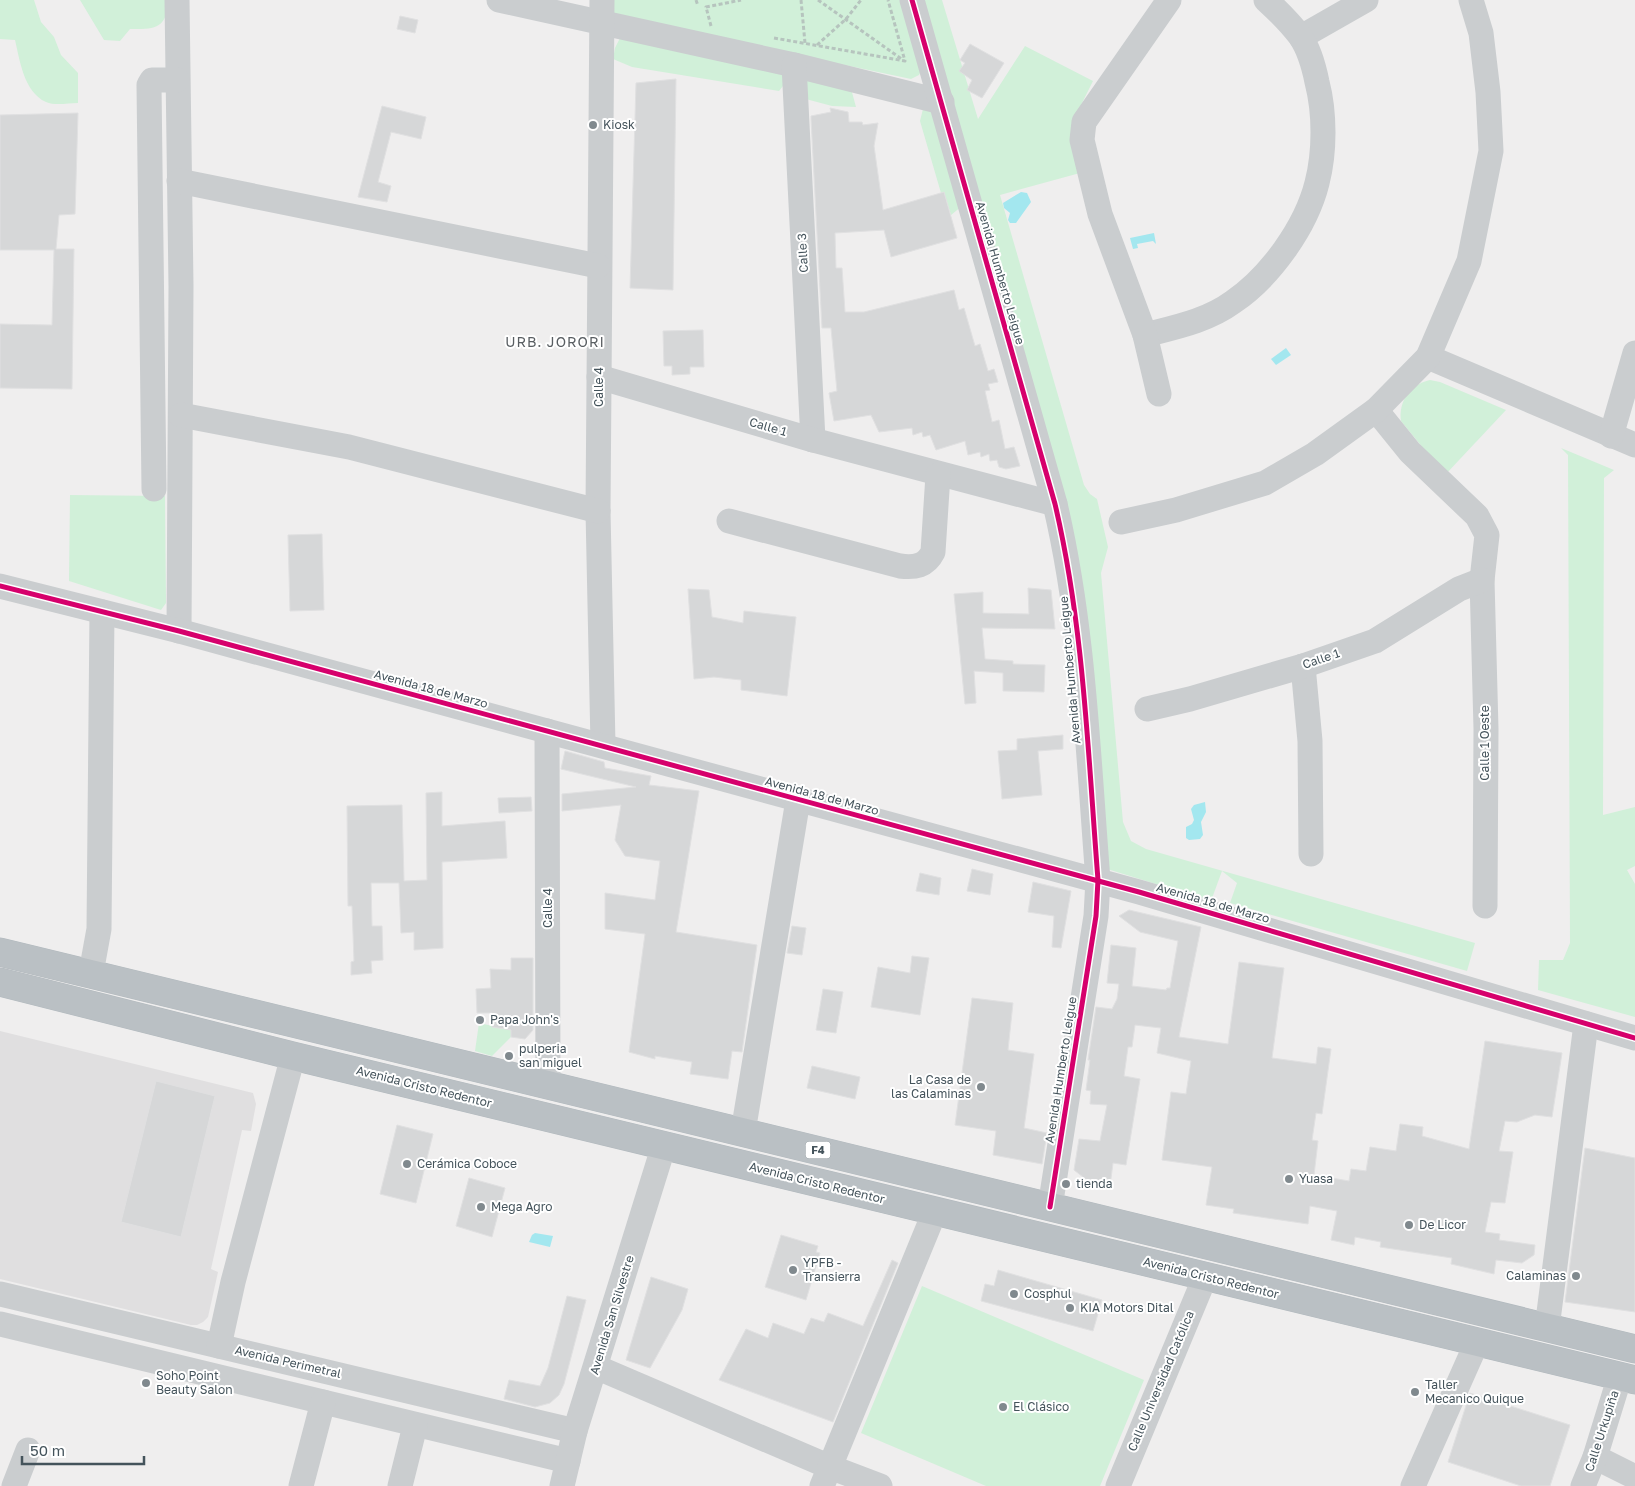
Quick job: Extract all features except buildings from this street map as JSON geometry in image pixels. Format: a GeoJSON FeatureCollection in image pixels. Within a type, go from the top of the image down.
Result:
{"type":"FeatureCollection","features":[{"type":"Feature","properties":{"kind":"highway","name":"F4"},"geometry":{"type":"LineString","coordinates":[[0,952],[1635,1349]]}},
{"type":"Feature","properties":{"kind":"highway","name":"Avenida Cristo Redentor"},"geometry":{"type":"LineString","coordinates":[[0,982],[293,1056],[1628,1378]]}},
{"type":"Feature","properties":{"kind":"street"},"geometry":{"type":"LineString","coordinates":[[176,0],[181,286],[179,631]]}},
{"type":"Feature","properties":{"kind":"street"},"geometry":{"type":"LineString","coordinates":[[499,0],[602,11],[794,65],[942,102]]}},
{"type":"Feature","properties":{"kind":"street","name":"Avenida Humberto Leigue"},"geometry":{"type":"LineString","coordinates":[[912,0],[1055,504],[1068,562],[1078,628],[1098,880],[1096,916],[1050,1207]]}},
{"type":"Feature","properties":{"kind":"street"},"geometry":{"type":"LineString","coordinates":[[1160,394],[1145,335],[1100,214],[1082,140],[1084,122],[1169,0]]}},
{"type":"Feature","properties":{"kind":"street"},"geometry":{"type":"LineString","coordinates":[[1145,335],[1199,321],[1233,303],[1258,282],[1282,255],[1300,223],[1317,184],[1322,146],[1322,102],[1313,65],[1301,37],[1266,0]]}},
{"type":"Feature","properties":{"kind":"street"},"geometry":{"type":"LineString","coordinates":[[1301,37],[1366,0]]}},
{"type":"Feature","properties":{"kind":"street"},"geometry":{"type":"LineString","coordinates":[[1121,522],[1176,510],[1265,482],[1315,454],[1376,410],[1428,357],[1469,261],[1491,151],[1488,92],[1481,33],[1471,0]]}},
{"type":"Feature","properties":{"kind":"street","name":"Calle 4"},"geometry":{"type":"LineString","coordinates":[[602,11],[598,266],[598,511],[603,745]]}},
{"type":"Feature","properties":{"kind":"street","name":"Calle 3"},"geometry":{"type":"LineString","coordinates":[[794,65],[813,440]]}},
{"type":"Feature","properties":{"kind":"street"},"geometry":{"type":"LineString","coordinates":[[154,490],[149,85],[152,80],[178,80]]}},
{"type":"Feature","properties":{"kind":"street"},"geometry":{"type":"LineString","coordinates":[[179,181],[598,266]]}},
{"type":"Feature","properties":{"kind":"street"},"geometry":{"type":"LineString","coordinates":[[151,288],[181,286]]}},
{"type":"Feature","properties":{"kind":"street"},"geometry":{"type":"LineString","coordinates":[[1611,436],[1635,353]]}},
{"type":"Feature","properties":{"kind":"street"},"geometry":{"type":"LineString","coordinates":[[1428,357],[1635,445]]}},
{"type":"Feature","properties":{"kind":"street","name":"Calle 1"},"geometry":{"type":"LineString","coordinates":[[599,377],[938,475],[1055,504]]}},
{"type":"Feature","properties":{"kind":"street","name":"Calle 1 Oeste"},"geometry":{"type":"LineString","coordinates":[[1376,410],[1410,452],[1477,516],[1488,535],[1482,580],[1486,729],[1485,906]]}},
{"type":"Feature","properties":{"kind":"street"},"geometry":{"type":"LineString","coordinates":[[181,415],[349,447],[598,511]]}},
{"type":"Feature","properties":{"kind":"street"},"geometry":{"type":"LineString","coordinates":[[729,520],[900,566],[914,568],[928,561],[933,552],[938,475]]}},
{"type":"Feature","properties":{"kind":"street","name":"Calle 1"},"geometry":{"type":"LineString","coordinates":[[1147,708],[1190,699],[1303,666],[1375,641],[1459,589],[1482,580]]}},
{"type":"Feature","properties":{"kind":"street","name":"Avenida 18 de Marzo"},"geometry":{"type":"LineString","coordinates":[[0,586],[179,631],[1098,880],[1635,1038]]}},
{"type":"Feature","properties":{"kind":"street"},"geometry":{"type":"LineString","coordinates":[[90,973],[99,929],[102,612]]}},
{"type":"Feature","properties":{"kind":"street"},"geometry":{"type":"LineString","coordinates":[[1303,666],[1310,741],[1311,854]]}},
{"type":"Feature","properties":{"kind":"street","name":"Calle 4"},"geometry":{"type":"LineString","coordinates":[[547,731],[548,1084]]}},
{"type":"Feature","properties":{"kind":"street"},"geometry":{"type":"LineString","coordinates":[[743,1132],[798,800]]}},
{"type":"Feature","properties":{"kind":"street"},"geometry":{"type":"LineString","coordinates":[[1547,1328],[1586,1024]]}},
{"type":"Feature","properties":{"kind":"street"},"geometry":{"type":"LineString","coordinates":[[219,1346],[233,1282],[293,1056]]}},
{"type":"Feature","properties":{"kind":"street","name":"Avenida San Silvestre"},"geometry":{"type":"LineString","coordinates":[[562,1486],[575,1431],[664,1146]]}},
{"type":"Feature","properties":{"kind":"street"},"geometry":{"type":"LineString","coordinates":[[826,1477],[936,1211]]}},
{"type":"Feature","properties":{"kind":"street","name":"Calle Universidad Católica"},"geometry":{"type":"LineString","coordinates":[[1118,1486],[1205,1277]]}},
{"type":"Feature","properties":{"kind":"street","name":"Avenida Perimetral"},"geometry":{"type":"LineString","coordinates":[[0,1294],[575,1431]]}},
{"type":"Feature","properties":{"kind":"street"},"geometry":{"type":"LineString","coordinates":[[0,1324],[267,1388],[415,1426],[568,1461]]}},
{"type":"Feature","properties":{"kind":"street"},"geometry":{"type":"LineString","coordinates":[[1413,1486],[1477,1342]]}},
{"type":"Feature","properties":{"kind":"street"},"geometry":{"type":"LineString","coordinates":[[267,1388],[273,1359]]}},
{"type":"Feature","properties":{"kind":"street"},"geometry":{"type":"LineString","coordinates":[[596,1367],[826,1477],[880,1486]]}},
{"type":"Feature","properties":{"kind":"street","name":"Calle Urkupiña"},"geometry":{"type":"LineString","coordinates":[[1583,1486],[1628,1378]]}},
{"type":"Feature","properties":{"kind":"street"},"geometry":{"type":"LineString","coordinates":[[301,1486],[323,1402]]}},
{"type":"Feature","properties":{"kind":"street"},"geometry":{"type":"LineString","coordinates":[[400,1486],[415,1426]]}},
{"type":"Feature","properties":{"kind":"street"},"geometry":{"type":"LineString","coordinates":[[14,1486],[28,1450]]}},
{"type":"Feature","properties":{"kind":"street"},"geometry":{"type":"LineString","coordinates":[[1595,1457],[1635,1478]]}},
{"type":"Feature","properties":{"kind":"path"},"geometry":{"type":"LineString","coordinates":[[696,0],[698,6]]}},
{"type":"Feature","properties":{"kind":"path"},"geometry":{"type":"LineString","coordinates":[[720,28],[710,26],[706,7],[740,0]]}},
{"type":"Feature","properties":{"kind":"path"},"geometry":{"type":"LineString","coordinates":[[801,0],[805,44]]}},
{"type":"Feature","properties":{"kind":"path"},"geometry":{"type":"LineString","coordinates":[[818,0],[905,61]]}},
{"type":"Feature","properties":{"kind":"path"},"geometry":{"type":"LineString","coordinates":[[816,45],[846,19],[861,0]]}},
{"type":"Feature","properties":{"kind":"path"},"geometry":{"type":"LineString","coordinates":[[888,0],[905,61]]}},
{"type":"Feature","properties":{"kind":"path"},"geometry":{"type":"LineString","coordinates":[[767,37],[905,61]]}},
{"type":"Feature","properties":{"kind":"shaded area"},"geometry":{"type":"Polygon","coordinates":[[[0,1031],[253,1093],[256,1104],[251,1131],[242,1130],[211,1269],[218,1272],[208,1317],[203,1322],[191,1325],[0,1279],[0,1031]]]}},
{"type":"Feature","properties":{"kind":"green space"},"geometry":{"type":"Polygon","coordinates":[[[0,0],[34,0],[41,22],[54,37],[61,55],[78,73],[78,103],[57,104],[46,102],[33,91],[24,75],[15,40],[0,39],[0,0]]]}},
{"type":"Feature","properties":{"kind":"green space"},"geometry":{"type":"Polygon","coordinates":[[[80,0],[168,0],[165,17],[158,26],[146,29],[130,29],[120,41],[104,40],[80,0]]]}},
{"type":"Feature","properties":{"kind":"green space"},"geometry":{"type":"Polygon","coordinates":[[[613,0],[942,0],[978,119],[1025,46],[1093,81],[1077,113],[1080,173],[1000,195],[1084,485],[1090,494],[1097,499],[1108,547],[1101,573],[1123,822],[1131,841],[1146,849],[1475,943],[1467,971],[1230,903],[1237,883],[1222,871],[1211,901],[1104,868],[1082,586],[922,69],[919,75],[911,79],[614,16],[613,0]]]}},
{"type":"Feature","properties":{"kind":"green space"},"geometry":{"type":"Polygon","coordinates":[[[620,38],[784,71],[783,86],[779,91],[632,67],[613,59],[615,48],[620,38]]]}},
{"type":"Feature","properties":{"kind":"green space"},"geometry":{"type":"Polygon","coordinates":[[[808,77],[850,85],[856,107],[832,106],[802,98],[808,77]]]}},
{"type":"Feature","properties":{"kind":"green space"},"geometry":{"type":"Polygon","coordinates":[[[924,105],[937,115],[962,206],[951,215],[944,192],[941,193],[920,121],[924,105]]]}},
{"type":"Feature","properties":{"kind":"green space"},"geometry":{"type":"Polygon","coordinates":[[[1430,380],[1440,382],[1506,410],[1445,475],[1401,421],[1401,407],[1407,395],[1417,385],[1430,380]]]}},
{"type":"Feature","properties":{"kind":"green space"},"geometry":{"type":"Polygon","coordinates":[[[1561,448],[1614,470],[1604,478],[1603,815],[1635,807],[1635,866],[1627,870],[1635,884],[1635,1017],[1538,990],[1539,960],[1563,960],[1570,943],[1568,455],[1561,448]]]}},
{"type":"Feature","properties":{"kind":"green space"},"geometry":{"type":"Polygon","coordinates":[[[70,495],[165,496],[166,603],[161,610],[69,581],[70,495]]]}},
{"type":"Feature","properties":{"kind":"green space"},"geometry":{"type":"Polygon","coordinates":[[[479,1023],[511,1030],[511,1037],[492,1056],[475,1051],[479,1023]]]}},
{"type":"Feature","properties":{"kind":"green space","name":"El Clásico"},"geometry":{"type":"Polygon","coordinates":[[[922,1286],[1144,1380],[1100,1486],[986,1486],[861,1433],[922,1286]]]}},
{"type":"Feature","properties":{"kind":"water"},"geometry":{"type":"Polygon","coordinates":[[[1021,192],[1027,193],[1031,202],[1016,223],[1010,223],[1008,220],[1010,213],[1004,208],[1003,203],[1021,192]]]}},
{"type":"Feature","properties":{"kind":"water"},"geometry":{"type":"Polygon","coordinates":[[[1154,233],[1156,244],[1153,241],[1137,244],[1138,248],[1133,249],[1130,238],[1154,233]]]}},
{"type":"Feature","properties":{"kind":"water"},"geometry":{"type":"Polygon","coordinates":[[[1286,348],[1291,355],[1276,365],[1271,359],[1286,348]]]}},
{"type":"Feature","properties":{"kind":"water"},"geometry":{"type":"Polygon","coordinates":[[[1205,802],[1206,812],[1201,822],[1203,835],[1200,839],[1189,840],[1186,838],[1186,827],[1192,824],[1194,820],[1191,809],[1194,805],[1205,802]]]}},
{"type":"Feature","properties":{"kind":"water"},"geometry":{"type":"Polygon","coordinates":[[[535,1233],[553,1236],[550,1247],[529,1242],[535,1233]]]}},
{"type":"Feature","properties":{"kind":"cycle path"},"geometry":{"type":"LineString","coordinates":[[912,0],[1055,504],[1065,550],[1079,644],[1098,880],[1096,916],[1050,1207]]}},
{"type":"Feature","properties":{"kind":"cycle path"},"geometry":{"type":"LineString","coordinates":[[0,586],[179,631],[1139,892],[1635,1038]]}},
{"type":"Feature","properties":{"kind":"place","name":"Kiosk"},"geometry":{"type":"Point","coordinates":[593,125]}},
{"type":"Feature","properties":{"kind":"place","name":"Papa John's"},"geometry":{"type":"Point","coordinates":[480,1020]}},
{"type":"Feature","properties":{"kind":"place","name":"pulperia san miguel"},"geometry":{"type":"Point","coordinates":[509,1056]}},
{"type":"Feature","properties":{"kind":"place","name":"La Casa de las Calaminas"},"geometry":{"type":"Point","coordinates":[981,1087]}},
{"type":"Feature","properties":{"kind":"place","name":"Cerámica Coboce"},"geometry":{"type":"Point","coordinates":[407,1164]}},
{"type":"Feature","properties":{"kind":"place","name":"Yuasa"},"geometry":{"type":"Point","coordinates":[1289,1179]}},
{"type":"Feature","properties":{"kind":"place","name":"tienda"},"geometry":{"type":"Point","coordinates":[1066,1184]}},
{"type":"Feature","properties":{"kind":"place","name":"Mega Agro"},"geometry":{"type":"Point","coordinates":[481,1207]}},
{"type":"Feature","properties":{"kind":"place","name":"De Licor"},"geometry":{"type":"Point","coordinates":[1409,1225]}},
{"type":"Feature","properties":{"kind":"place","name":"YPFB - Transierra"},"geometry":{"type":"Point","coordinates":[793,1270]}},
{"type":"Feature","properties":{"kind":"place","name":"Calaminas"},"geometry":{"type":"Point","coordinates":[1576,1276]}},
{"type":"Feature","properties":{"kind":"place","name":"Cosphul"},"geometry":{"type":"Point","coordinates":[1014,1294]}},
{"type":"Feature","properties":{"kind":"place","name":"KIA Motors Dital"},"geometry":{"type":"Point","coordinates":[1070,1308]}},
{"type":"Feature","properties":{"kind":"place","name":"Soho Point Beauty Salon"},"geometry":{"type":"Point","coordinates":[146,1383]}},
{"type":"Feature","properties":{"kind":"place","name":"Taller Mecanico Quique"},"geometry":{"type":"Point","coordinates":[1415,1392]}},
{"type":"Feature","properties":{"kind":"place","name":"El Clásico"},"geometry":{"type":"Point","coordinates":[1003,1407]}},
{"type":"Feature","properties":{"kind":"district","name":"URB. JORORI"},"geometry":{"type":"Point","coordinates":[555,342]}}]}
